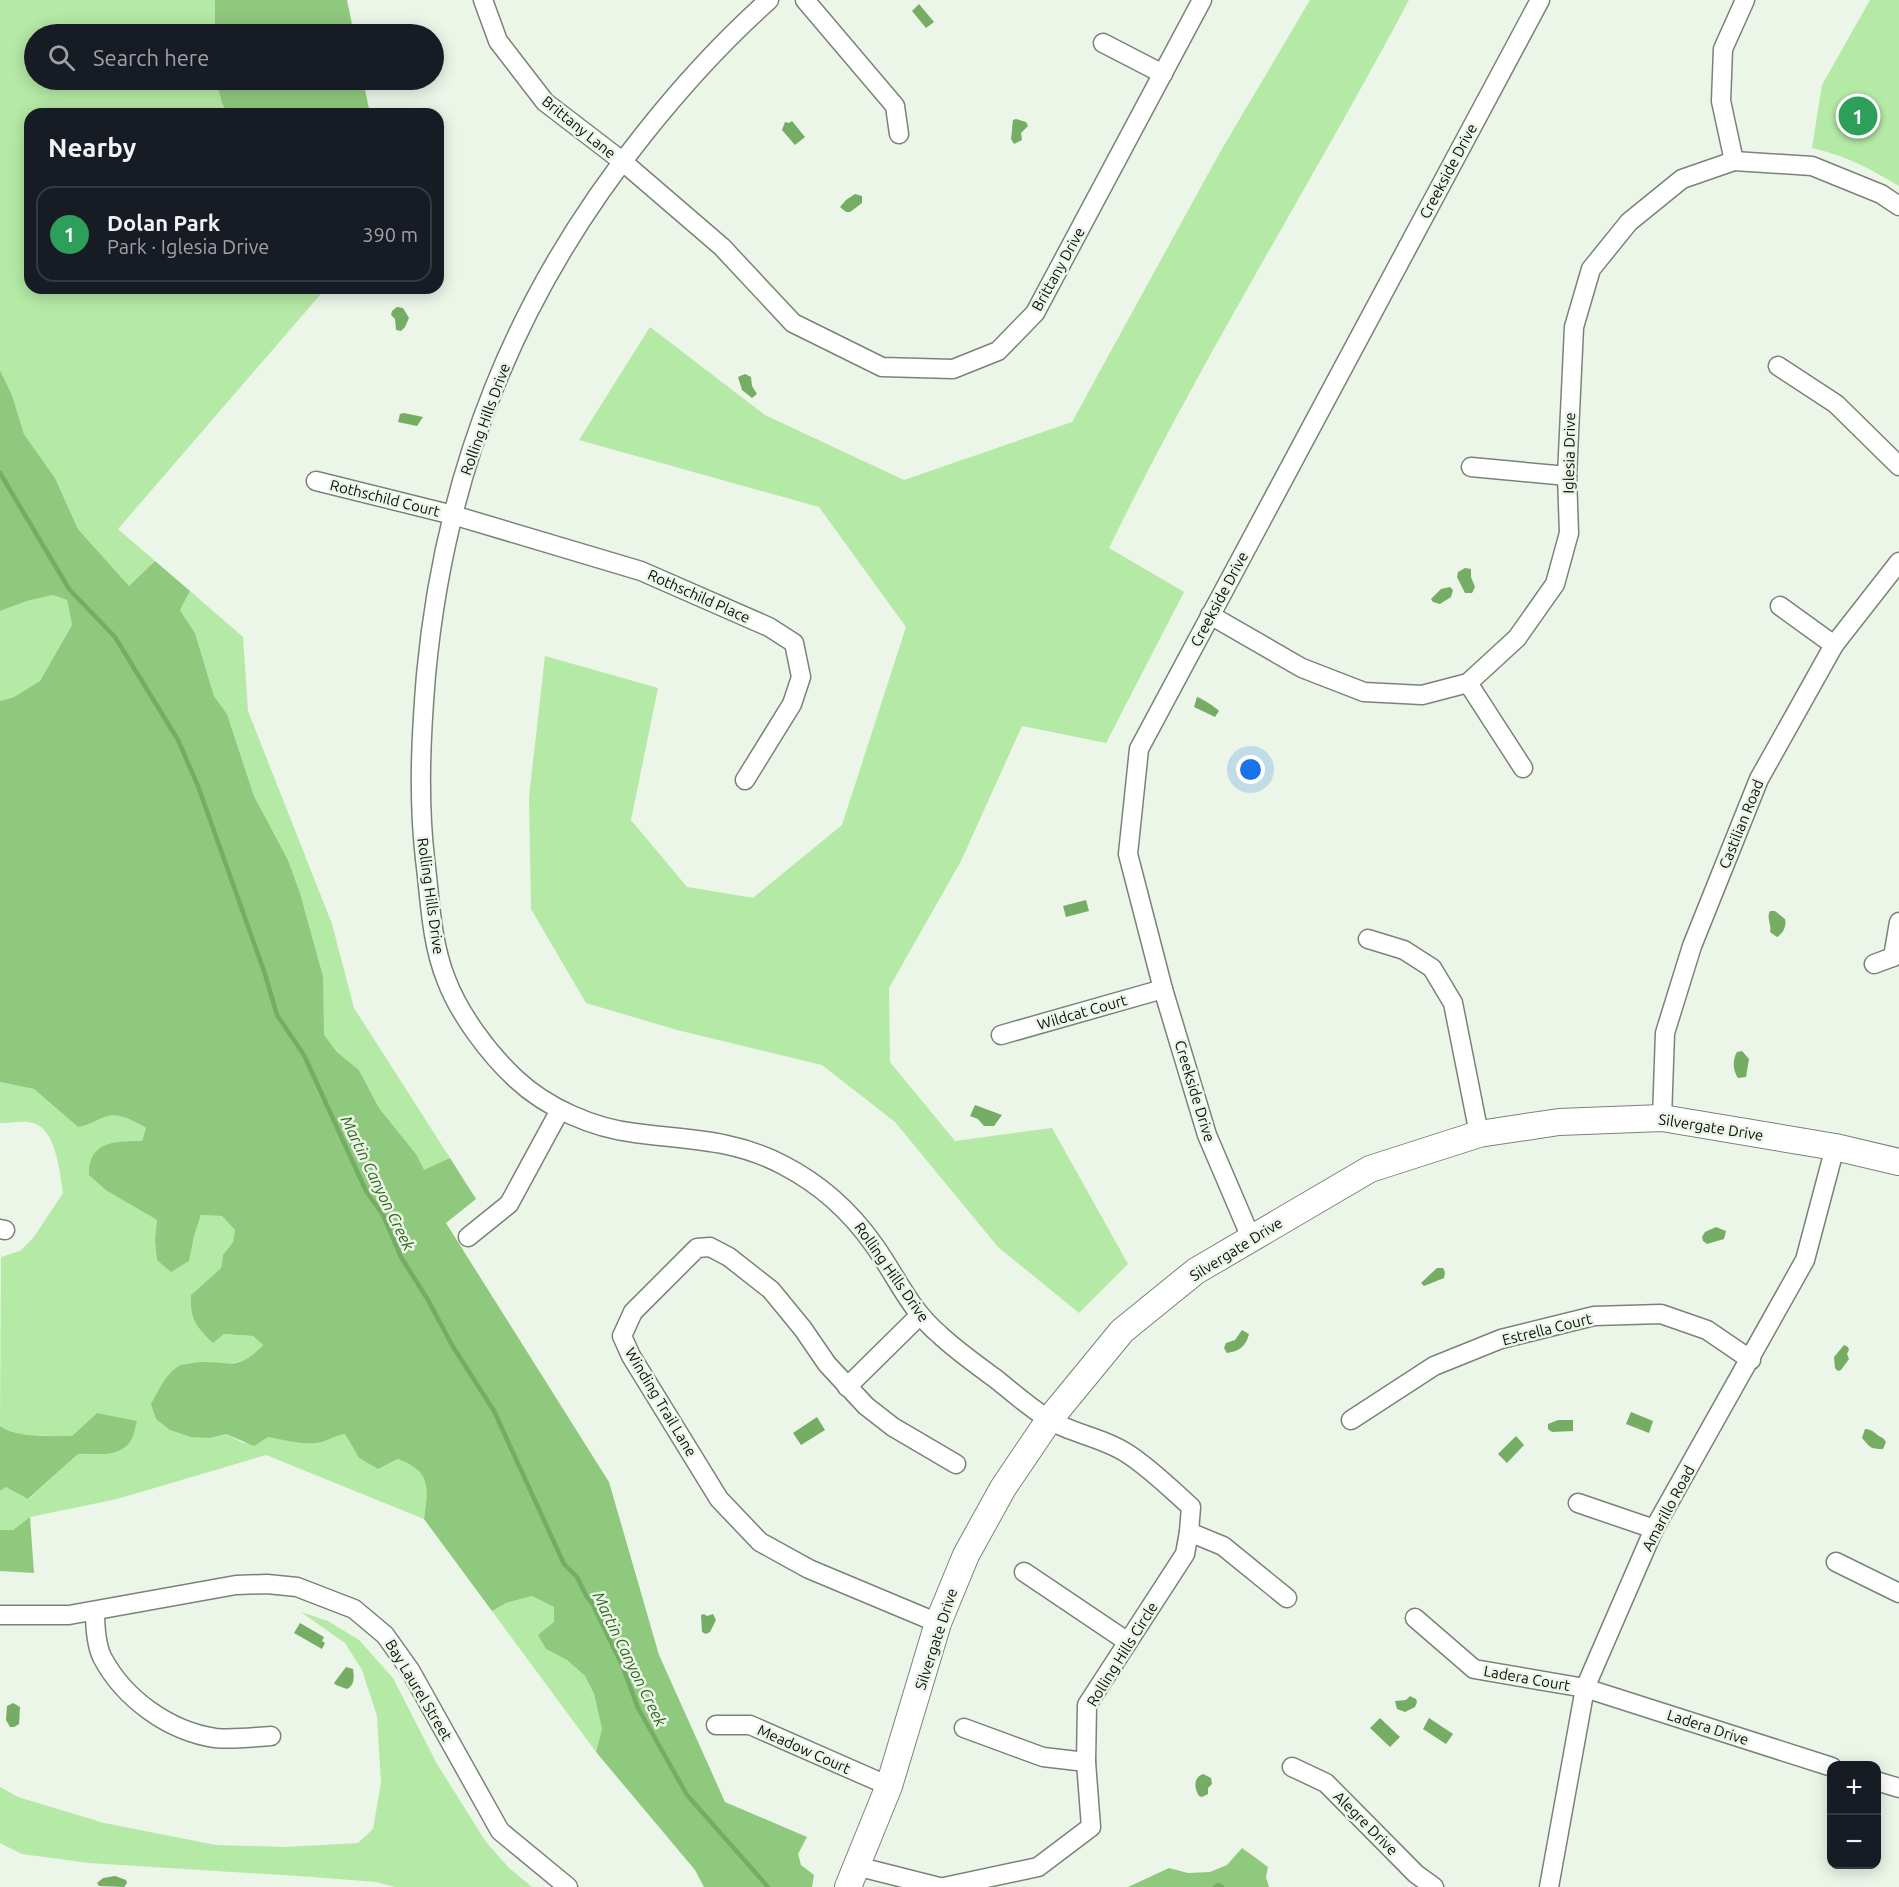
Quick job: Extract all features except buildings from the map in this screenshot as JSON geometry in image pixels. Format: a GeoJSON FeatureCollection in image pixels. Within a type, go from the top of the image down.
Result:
{"type":"FeatureCollection","features":[{"type":"Feature","properties":{"kind":"street","name":"Brittany Lane"},"geometry":{"type":"LineString","coordinates":[[483,0],[498,41],[545,102],[622,161]]}},
{"type":"Feature","properties":{"kind":"street","name":"Rolling Hills Drive"},"geometry":{"type":"LineString","coordinates":[[770,0],[740,26],[682,86],[585,211],[554,262],[522,323],[483,416],[453,514],[439,574],[420,740],[422,829],[434,933],[446,979],[484,1044],[517,1080],[560,1110],[601,1126],[630,1133],[710,1140],[744,1147],[781,1163],[818,1185],[852,1217],[876,1248],[919,1316],[941,1337],[1049,1420],[1126,1452],[1191,1506]]}},
{"type":"Feature","properties":{"kind":"street"},"geometry":{"type":"LineString","coordinates":[[806,0],[895,106],[898,134]]}},
{"type":"Feature","properties":{"kind":"street","name":"Brittany Drive"},"geometry":{"type":"LineString","coordinates":[[622,161],[722,247],[793,323],[882,367],[953,369],[998,351],[1035,313],[1202,0]]}},
{"type":"Feature","properties":{"kind":"street","name":"Creekside Drive"},"geometry":{"type":"LineString","coordinates":[[1251,1238],[1207,1135],[1163,988],[1128,854],[1139,749],[1540,0]]}},
{"type":"Feature","properties":{"kind":"street"},"geometry":{"type":"LineString","coordinates":[[1734,161],[1721,101],[1724,48],[1744,0]]}},
{"type":"Feature","properties":{"kind":"street"},"geometry":{"type":"LineString","coordinates":[[1103,43],[1163,74]]}},
{"type":"Feature","properties":{"kind":"street","name":"Iglesia Drive"},"geometry":{"type":"LineString","coordinates":[[1210,615],[1302,668],[1364,692],[1422,695],[1468,683],[1517,638],[1555,584],[1569,533],[1567,476],[1574,327],[1591,269],[1629,222],[1682,179],[1734,161],[1812,166],[1881,194],[1899,206]]}},
{"type":"Feature","properties":{"kind":"street"},"geometry":{"type":"LineString","coordinates":[[1778,366],[1836,404],[1899,466]]}},
{"type":"Feature","properties":{"kind":"street"},"geometry":{"type":"LineString","coordinates":[[1470,467],[1567,476]]}},
{"type":"Feature","properties":{"kind":"street","name":"Rothschild Court"},"geometry":{"type":"LineString","coordinates":[[316,481],[453,514]]}},
{"type":"Feature","properties":{"kind":"street","name":"Rothschild Place"},"geometry":{"type":"LineString","coordinates":[[453,514],[641,571],[769,627],[794,643],[801,677],[792,704],[745,780]]}},
{"type":"Feature","properties":{"kind":"street","name":"Castilian Road"},"geometry":{"type":"LineString","coordinates":[[1662,1118],[1665,1033],[1692,946],[1759,779],[1834,645],[1899,562]]}},
{"type":"Feature","properties":{"kind":"street"},"geometry":{"type":"LineString","coordinates":[[1780,606],[1834,645]]}},
{"type":"Feature","properties":{"kind":"street"},"geometry":{"type":"LineString","coordinates":[[1468,683],[1522,768]]}},
{"type":"Feature","properties":{"kind":"street"},"geometry":{"type":"LineString","coordinates":[[1874,964],[1896,959],[1899,922]]}},
{"type":"Feature","properties":{"kind":"street"},"geometry":{"type":"LineString","coordinates":[[1368,939],[1404,950],[1432,968],[1453,1003],[1479,1134]]}},
{"type":"Feature","properties":{"kind":"street","name":"Wildcat Court"},"geometry":{"type":"LineString","coordinates":[[1002,1035],[1163,988]]}},
{"type":"Feature","properties":{"kind":"street"},"geometry":{"type":"LineString","coordinates":[[468,1237],[509,1204],[560,1110]]}},
{"type":"Feature","properties":{"kind":"street","name":"Silvergate Drive"},"geometry":{"type":"LineString","coordinates":[[852,1876],[889,1786],[939,1623],[966,1555],[1003,1488],[1049,1420],[1122,1331],[1196,1271],[1371,1169],[1479,1134],[1559,1122],[1662,1118],[1835,1147],[1899,1162]]}},
{"type":"Feature","properties":{"kind":"street","name":"Amarillo Road"},"geometry":{"type":"LineString","coordinates":[[1549,1887],[1586,1688],[1654,1529],[1805,1260],[1835,1147]]}},
{"type":"Feature","properties":{"kind":"street","name":"Winding Trail Lane"},"geometry":{"type":"LineString","coordinates":[[939,1623],[809,1569],[760,1542],[719,1499],[631,1356],[622,1336],[633,1312],[697,1248],[710,1247],[729,1257],[771,1290],[827,1364],[866,1406],[893,1427],[956,1464]]}},
{"type":"Feature","properties":{"kind":"street","name":"Estrella Court"},"geometry":{"type":"LineString","coordinates":[[1351,1420],[1434,1366],[1502,1339],[1594,1316],[1661,1314],[1707,1330],[1750,1360]]}},
{"type":"Feature","properties":{"kind":"street"},"geometry":{"type":"LineString","coordinates":[[847,1386],[919,1316]]}},
{"type":"Feature","properties":{"kind":"street"},"geometry":{"type":"LineString","coordinates":[[1578,1503],[1654,1529]]}},
{"type":"Feature","properties":{"kind":"street","name":"Rolling Hills Circle"},"geometry":{"type":"LineString","coordinates":[[944,1887],[1038,1867],[1091,1827],[1086,1761],[1087,1705],[1185,1554],[1191,1506]]}},
{"type":"Feature","properties":{"kind":"street"},"geometry":{"type":"LineString","coordinates":[[1189,1532],[1223,1546],[1287,1598]]}},
{"type":"Feature","properties":{"kind":"street"},"geometry":{"type":"LineString","coordinates":[[1836,1562],[1899,1593]]}},
{"type":"Feature","properties":{"kind":"street"},"geometry":{"type":"LineString","coordinates":[[1024,1572],[1128,1642]]}},
{"type":"Feature","properties":{"kind":"street","name":"Bay Laurel Street"},"geometry":{"type":"LineString","coordinates":[[0,1615],[69,1615],[224,1587],[267,1584],[297,1587],[354,1610],[385,1635],[410,1670],[500,1831],[568,1887]]}},
{"type":"Feature","properties":{"kind":"street"},"geometry":{"type":"LineString","coordinates":[[95,1611],[96,1630],[102,1656],[128,1693],[170,1725],[216,1738],[271,1736]]}},
{"type":"Feature","properties":{"kind":"street","name":"Ladera Court"},"geometry":{"type":"LineString","coordinates":[[1415,1618],[1473,1669],[1586,1688]]}},
{"type":"Feature","properties":{"kind":"street","name":"Ladera Drive"},"geometry":{"type":"LineString","coordinates":[[1586,1688],[1827,1765]]}},
{"type":"Feature","properties":{"kind":"street","name":"Meadow Court"},"geometry":{"type":"LineString","coordinates":[[716,1725],[750,1725],[889,1786]]}},
{"type":"Feature","properties":{"kind":"street"},"geometry":{"type":"LineString","coordinates":[[964,1728],[1043,1757],[1086,1761]]}},
{"type":"Feature","properties":{"kind":"street","name":"Alegre Drive"},"geometry":{"type":"LineString","coordinates":[[1292,1767],[1326,1783],[1416,1875],[1434,1887]]}},
{"type":"Feature","properties":{"kind":"street"},"geometry":{"type":"LineString","coordinates":[[1881,1783],[1899,1788]]}},
{"type":"Feature","properties":{"kind":"street"},"geometry":{"type":"LineString","coordinates":[[852,1876],[939,1887]]}},
{"type":"Feature","properties":{"kind":"shaded area"},"geometry":{"type":"Polygon","coordinates":[[[0,0],[215,0],[215,24],[24,24],[24,90],[219,90],[225,108],[24,108],[24,294],[321,294],[118,529],[155,561],[129,586],[78,529],[55,478],[24,434],[12,395],[0,370],[0,0]]]}},
{"type":"Feature","properties":{"kind":"shaded area"},"geometry":{"type":"Polygon","coordinates":[[[215,0],[347,0],[352,24],[215,24],[215,0]]]}},
{"type":"Feature","properties":{"kind":"shaded area"},"geometry":{"type":"Polygon","coordinates":[[[1310,0],[1409,0],[1180,409],[1109,548],[1184,592],[1106,743],[1022,726],[961,861],[889,988],[890,1062],[955,1141],[1052,1128],[1128,1264],[1079,1313],[998,1247],[895,1122],[822,1065],[677,1030],[586,1003],[531,909],[529,797],[545,656],[658,688],[631,820],[687,887],[753,898],[842,825],[906,627],[819,507],[579,440],[650,327],[765,415],[904,480],[1072,422],[1219,154],[1310,0]]]}},
{"type":"Feature","properties":{"kind":"shaded area"},"geometry":{"type":"Polygon","coordinates":[[[1870,0],[1899,0],[1899,186],[1857,163],[1812,148],[1822,85],[1870,0]]]}},
{"type":"Feature","properties":{"kind":"shaded area"},"geometry":{"type":"Polygon","coordinates":[[[919,4],[934,22],[926,28],[912,11],[919,4]]]}},
{"type":"Feature","properties":{"kind":"shaded area"},"geometry":{"type":"Polygon","coordinates":[[[219,90],[365,90],[369,108],[225,108],[219,90]]]}},
{"type":"Feature","properties":{"kind":"shaded area"},"geometry":{"type":"Polygon","coordinates":[[[1013,120],[1026,122],[1028,126],[1021,133],[1022,140],[1014,144],[1011,139],[1013,120]]]}},
{"type":"Feature","properties":{"kind":"shaded area"},"geometry":{"type":"Polygon","coordinates":[[[792,121],[805,137],[795,145],[782,130],[785,122],[792,121]]]}},
{"type":"Feature","properties":{"kind":"shaded area"},"geometry":{"type":"Polygon","coordinates":[[[855,194],[862,196],[862,203],[850,212],[846,212],[840,207],[855,194]]]}},
{"type":"Feature","properties":{"kind":"shaded area"},"geometry":{"type":"Polygon","coordinates":[[[397,307],[403,308],[409,318],[401,331],[396,330],[395,319],[391,315],[397,307]]]}},
{"type":"Feature","properties":{"kind":"shaded area"},"geometry":{"type":"Polygon","coordinates":[[[0,370],[12,395],[24,434],[55,478],[78,529],[129,586],[155,561],[190,591],[180,610],[195,633],[214,696],[227,714],[254,796],[288,860],[300,893],[323,976],[324,1035],[337,1052],[359,1070],[379,1108],[416,1154],[424,1170],[450,1158],[476,1199],[446,1223],[609,1482],[659,1655],[725,1802],[807,1837],[798,1854],[801,1865],[814,1875],[812,1887],[704,1887],[695,1870],[596,1752],[602,1729],[594,1694],[585,1676],[567,1660],[546,1649],[538,1635],[554,1622],[554,1607],[532,1596],[506,1603],[492,1611],[424,1519],[425,1482],[417,1470],[409,1464],[398,1459],[378,1469],[359,1458],[345,1434],[322,1442],[309,1443],[268,1437],[254,1446],[226,1434],[210,1438],[191,1437],[170,1430],[156,1419],[151,1404],[174,1369],[193,1363],[237,1363],[245,1360],[263,1345],[253,1336],[224,1334],[213,1343],[198,1327],[193,1317],[191,1295],[221,1268],[223,1255],[233,1242],[235,1230],[222,1216],[201,1215],[189,1261],[171,1272],[157,1260],[155,1239],[157,1220],[107,1191],[89,1175],[90,1162],[94,1153],[112,1143],[142,1141],[146,1128],[126,1118],[116,1116],[105,1117],[78,1127],[34,1089],[0,1082],[0,701],[14,697],[40,681],[72,625],[67,600],[53,595],[0,611],[0,370]]]}},
{"type":"Feature","properties":{"kind":"shaded area"},"geometry":{"type":"Polygon","coordinates":[[[745,374],[751,377],[752,386],[757,394],[752,398],[742,390],[738,377],[745,374]]]}},
{"type":"Feature","properties":{"kind":"shaded area"},"geometry":{"type":"Polygon","coordinates":[[[400,414],[423,417],[417,426],[398,422],[400,414]]]}},
{"type":"Feature","properties":{"kind":"shaded area"},"geometry":{"type":"Polygon","coordinates":[[[1465,568],[1471,569],[1475,587],[1472,593],[1465,593],[1457,577],[1458,572],[1465,568]]]}},
{"type":"Feature","properties":{"kind":"shaded area"},"geometry":{"type":"Polygon","coordinates":[[[1450,587],[1453,590],[1451,597],[1440,604],[1433,602],[1431,599],[1441,589],[1450,587]]]}},
{"type":"Feature","properties":{"kind":"shaded area"},"geometry":{"type":"Polygon","coordinates":[[[190,591],[243,637],[248,711],[332,924],[354,1008],[450,1158],[424,1171],[416,1154],[379,1108],[359,1070],[337,1052],[323,1035],[323,976],[300,893],[288,860],[254,796],[227,714],[214,696],[195,633],[180,610],[190,591]]]}},
{"type":"Feature","properties":{"kind":"shaded area"},"geometry":{"type":"Polygon","coordinates":[[[53,595],[67,600],[72,625],[40,681],[14,697],[0,701],[0,611],[53,595]]]}},
{"type":"Feature","properties":{"kind":"shaded area"},"geometry":{"type":"Polygon","coordinates":[[[1197,697],[1219,711],[1215,717],[1194,707],[1197,697]]]}},
{"type":"Feature","properties":{"kind":"shaded area"},"geometry":{"type":"Polygon","coordinates":[[[1086,900],[1089,911],[1066,917],[1063,906],[1086,900]]]}},
{"type":"Feature","properties":{"kind":"shaded area"},"geometry":{"type":"Polygon","coordinates":[[[1770,911],[1775,911],[1785,919],[1784,929],[1777,937],[1770,932],[1770,911]]]}},
{"type":"Feature","properties":{"kind":"shaded area"},"geometry":{"type":"Polygon","coordinates":[[[1742,1051],[1749,1059],[1746,1077],[1738,1078],[1734,1069],[1735,1055],[1742,1051]]]}},
{"type":"Feature","properties":{"kind":"shaded area"},"geometry":{"type":"Polygon","coordinates":[[[0,1082],[34,1089],[78,1127],[105,1117],[116,1116],[126,1118],[146,1128],[142,1141],[123,1141],[107,1191],[157,1220],[155,1239],[194,1236],[201,1215],[222,1216],[235,1230],[233,1242],[223,1255],[221,1268],[191,1295],[213,1343],[224,1334],[253,1336],[263,1345],[248,1360],[227,1364],[200,1362],[210,1438],[226,1434],[243,1443],[268,1437],[302,1443],[321,1442],[334,1435],[345,1434],[359,1458],[378,1469],[399,1459],[417,1470],[427,1490],[424,1519],[266,1455],[117,1499],[30,1517],[13,1530],[0,1530],[0,1491],[6,1487],[29,1499],[78,1454],[99,1455],[137,1422],[97,1413],[72,1436],[15,1433],[0,1426],[1,1257],[20,1251],[34,1237],[63,1193],[56,1153],[47,1133],[41,1127],[29,1122],[0,1123],[0,1082]]]}},
{"type":"Feature","properties":{"kind":"shaded area"},"geometry":{"type":"Polygon","coordinates":[[[975,1105],[1002,1115],[994,1126],[984,1126],[978,1119],[970,1116],[975,1105]]]}},
{"type":"Feature","properties":{"kind":"shaded area"},"geometry":{"type":"Polygon","coordinates":[[[1716,1227],[1726,1231],[1724,1239],[1707,1244],[1702,1237],[1705,1232],[1716,1227]]]}},
{"type":"Feature","properties":{"kind":"shaded area"},"geometry":{"type":"Polygon","coordinates":[[[1437,1268],[1443,1268],[1444,1278],[1424,1286],[1421,1283],[1437,1268]]]}},
{"type":"Feature","properties":{"kind":"shaded area"},"geometry":{"type":"Polygon","coordinates":[[[1242,1330],[1249,1334],[1246,1342],[1236,1351],[1227,1353],[1224,1348],[1226,1343],[1235,1340],[1242,1330]]]}},
{"type":"Feature","properties":{"kind":"shaded area"},"geometry":{"type":"Polygon","coordinates":[[[1844,1345],[1848,1347],[1849,1359],[1838,1371],[1835,1368],[1834,1357],[1844,1345]]]}},
{"type":"Feature","properties":{"kind":"shaded area"},"geometry":{"type":"Polygon","coordinates":[[[1631,1412],[1653,1421],[1649,1433],[1626,1424],[1631,1412]]]}},
{"type":"Feature","properties":{"kind":"shaded area"},"geometry":{"type":"Polygon","coordinates":[[[97,1413],[137,1421],[127,1446],[107,1454],[78,1454],[28,1499],[6,1487],[0,1491],[0,1426],[15,1433],[72,1436],[97,1413]]]}},
{"type":"Feature","properties":{"kind":"shaded area"},"geometry":{"type":"Polygon","coordinates":[[[817,1417],[825,1430],[801,1445],[793,1433],[817,1417]]]}},
{"type":"Feature","properties":{"kind":"shaded area"},"geometry":{"type":"Polygon","coordinates":[[[1558,1420],[1573,1420],[1573,1431],[1552,1432],[1548,1429],[1548,1424],[1558,1420]]]}},
{"type":"Feature","properties":{"kind":"shaded area"},"geometry":{"type":"Polygon","coordinates":[[[1865,1429],[1883,1438],[1886,1442],[1883,1449],[1873,1448],[1867,1444],[1862,1438],[1865,1429]]]}},
{"type":"Feature","properties":{"kind":"shaded area"},"geometry":{"type":"Polygon","coordinates":[[[1516,1436],[1524,1445],[1507,1463],[1498,1454],[1516,1436]]]}},
{"type":"Feature","properties":{"kind":"shaded area"},"geometry":{"type":"Polygon","coordinates":[[[30,1517],[34,1573],[0,1571],[0,1530],[13,1530],[30,1517]]]}},
{"type":"Feature","properties":{"kind":"shaded area"},"geometry":{"type":"Polygon","coordinates":[[[532,1596],[554,1607],[554,1622],[546,1649],[567,1660],[585,1676],[594,1694],[602,1729],[596,1752],[492,1611],[506,1603],[532,1596]]]}},
{"type":"Feature","properties":{"kind":"shaded area"},"geometry":{"type":"Polygon","coordinates":[[[301,1612],[328,1621],[359,1640],[393,1678],[437,1764],[486,1842],[509,1868],[532,1887],[395,1887],[376,1882],[313,1877],[89,1863],[22,1854],[0,1843],[0,1787],[18,1797],[104,1823],[216,1845],[285,1847],[358,1843],[373,1829],[381,1783],[377,1716],[362,1670],[345,1643],[301,1612]]]}},
{"type":"Feature","properties":{"kind":"shaded area"},"geometry":{"type":"Polygon","coordinates":[[[713,1614],[716,1620],[710,1632],[706,1634],[702,1632],[701,1615],[707,1616],[713,1614]]]}},
{"type":"Feature","properties":{"kind":"shaded area"},"geometry":{"type":"Polygon","coordinates":[[[300,1623],[324,1637],[322,1641],[325,1643],[322,1649],[294,1633],[300,1623]]]}},
{"type":"Feature","properties":{"kind":"shaded area"},"geometry":{"type":"Polygon","coordinates":[[[346,1667],[353,1669],[354,1675],[353,1683],[347,1689],[334,1683],[346,1667]]]}},
{"type":"Feature","properties":{"kind":"shaded area"},"geometry":{"type":"Polygon","coordinates":[[[1410,1696],[1416,1699],[1415,1707],[1405,1712],[1397,1709],[1395,1701],[1406,1700],[1410,1696]]]}},
{"type":"Feature","properties":{"kind":"shaded area"},"geometry":{"type":"Polygon","coordinates":[[[13,1703],[20,1707],[19,1724],[10,1727],[6,1720],[7,1706],[13,1703]]]}},
{"type":"Feature","properties":{"kind":"shaded area"},"geometry":{"type":"Polygon","coordinates":[[[1380,1718],[1400,1737],[1390,1747],[1370,1728],[1380,1718]]]}},
{"type":"Feature","properties":{"kind":"shaded area"},"geometry":{"type":"Polygon","coordinates":[[[1429,1718],[1453,1734],[1446,1744],[1423,1729],[1429,1718]]]}},
{"type":"Feature","properties":{"kind":"shaded area"},"geometry":{"type":"Polygon","coordinates":[[[1203,1774],[1211,1778],[1212,1784],[1208,1788],[1208,1794],[1202,1797],[1197,1793],[1195,1783],[1197,1778],[1203,1774]]]}},
{"type":"Feature","properties":{"kind":"shaded area"},"geometry":{"type":"Polygon","coordinates":[[[1242,1848],[1268,1867],[1266,1877],[1269,1887],[1128,1887],[1169,1868],[1188,1873],[1210,1872],[1227,1865],[1242,1848]]]}},
{"type":"Feature","properties":{"kind":"shaded area"},"geometry":{"type":"Polygon","coordinates":[[[115,1876],[126,1880],[124,1887],[99,1886],[97,1883],[103,1878],[115,1876]]]}},
{"type":"Feature","properties":{"kind":"waterway","name":"Martin Canyon Creek"},"geometry":{"type":"LineString","coordinates":[[0,473],[69,589],[115,637],[178,740],[198,786],[265,974],[277,1015],[304,1055],[366,1191],[383,1215],[401,1257],[452,1345],[494,1411],[564,1564],[577,1577],[592,1603],[622,1665],[638,1708],[687,1795],[768,1887]]}},
{"type":"Feature","properties":{"kind":"waterway","name":"Martin Canyon Creek"},"geometry":{"type":"LineString","coordinates":[[1215,1887],[1218,1885],[1222,1887]]}},
{"type":"Feature","properties":{"kind":"place","name":"Dolan Park"},"geometry":{"type":"Point","coordinates":[1858,116]}}]}
